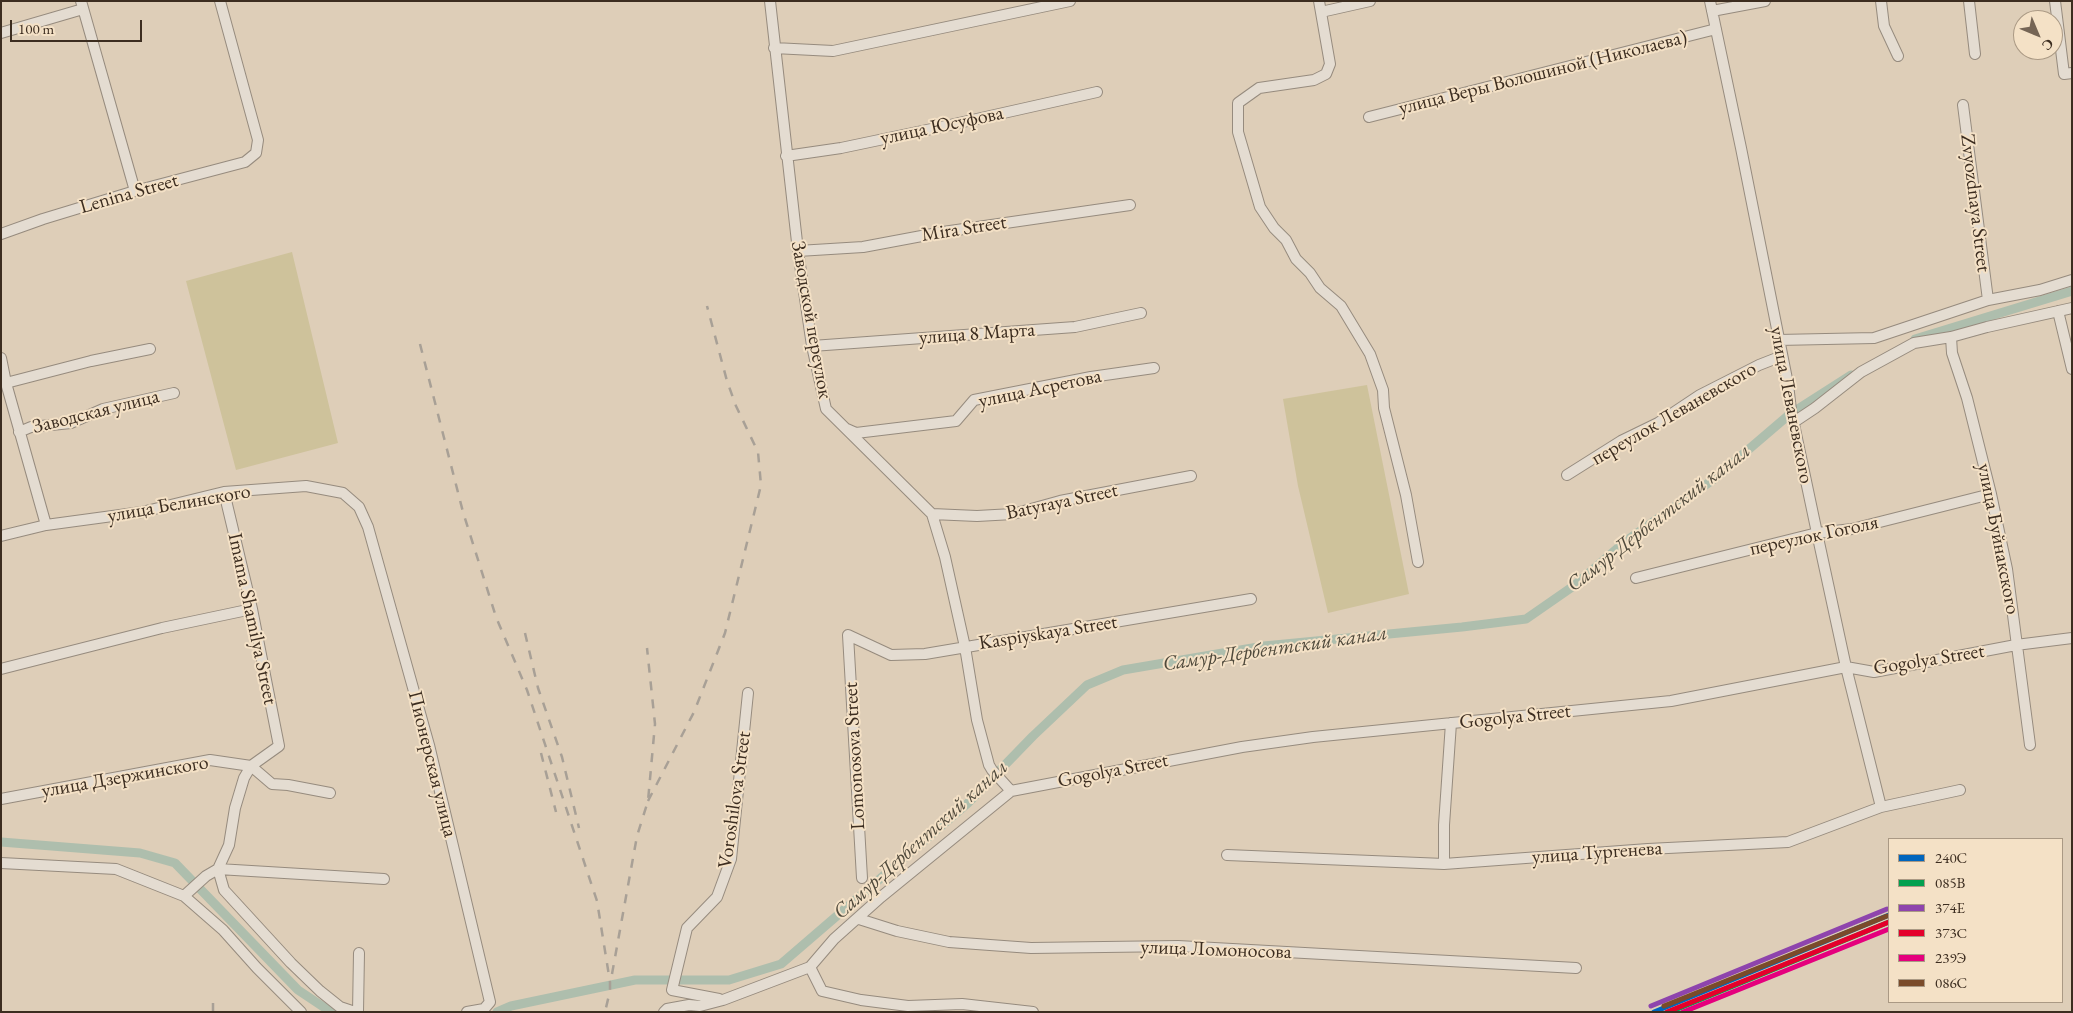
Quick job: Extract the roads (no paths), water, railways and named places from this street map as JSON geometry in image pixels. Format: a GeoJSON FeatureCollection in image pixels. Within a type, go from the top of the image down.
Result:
{"type":"FeatureCollection","features":[{"type":"Feature","properties":{"kind":"street","name":"Lenina Street"},"geometry":{"type":"LineString","coordinates":[[1,234],[135,191],[246,162],[256,153],[258,140],[220,1]]}},
{"type":"Feature","properties":{"kind":"street","name":"Заводской переулок"},"geometry":{"type":"LineString","coordinates":[[770,1],[798,251],[812,346],[826,409],[932,514],[945,557],[965,647],[977,720],[992,770],[1008,787]]}},
{"type":"Feature","properties":{"kind":"street"},"geometry":{"type":"LineString","coordinates":[[774,48],[833,51],[1070,1]]}},
{"type":"Feature","properties":{"kind":"street"},"geometry":{"type":"LineString","coordinates":[[1319,1],[1330,64],[1326,74],[1314,80],[1259,88],[1238,103],[1238,132],[1260,207],[1286,240],[1296,259],[1310,273],[1320,288],[1341,306],[1370,354],[1383,390],[1384,408],[1406,494],[1418,562]]}},
{"type":"Feature","properties":{"kind":"street"},"geometry":{"type":"LineString","coordinates":[[1321,12],[1370,1]]}},
{"type":"Feature","properties":{"kind":"street"},"geometry":{"type":"LineString","coordinates":[[1711,6],[1765,1]]}},
{"type":"Feature","properties":{"kind":"street"},"geometry":{"type":"LineString","coordinates":[[1882,1],[1884,26],[1898,56]]}},
{"type":"Feature","properties":{"kind":"street"},"geometry":{"type":"LineString","coordinates":[[1969,1],[1975,54]]}},
{"type":"Feature","properties":{"kind":"street"},"geometry":{"type":"LineString","coordinates":[[2055,1],[2064,74],[2072,73]]}},
{"type":"Feature","properties":{"kind":"street"},"geometry":{"type":"LineString","coordinates":[[1,34],[82,5],[135,191]]}},
{"type":"Feature","properties":{"kind":"street","name":"улица Леваневского"},"geometry":{"type":"LineString","coordinates":[[1711,6],[1741,148],[1816,533],[1846,667],[1881,807]]}},
{"type":"Feature","properties":{"kind":"street","name":"улица Веры Волошиной (Николаева)"},"geometry":{"type":"LineString","coordinates":[[1369,117],[1716,29]]}},
{"type":"Feature","properties":{"kind":"street","name":"улица Юсуфова"},"geometry":{"type":"LineString","coordinates":[[786,156],[841,148],[1098,92]]}},
{"type":"Feature","properties":{"kind":"street","name":"Zvyozdnaya Street"},"geometry":{"type":"LineString","coordinates":[[1963,105],[1988,300]]}},
{"type":"Feature","properties":{"kind":"street","name":"Mira Street"},"geometry":{"type":"LineString","coordinates":[[798,251],[863,247],[943,232],[1130,205]]}},
{"type":"Feature","properties":{"kind":"street"},"geometry":{"type":"LineString","coordinates":[[1778,340],[1874,338],[1988,300],[2040,290],[2072,280]]}},
{"type":"Feature","properties":{"kind":"street"},"geometry":{"type":"LineString","coordinates":[[1792,416],[1815,408],[1861,372],[1914,343],[1951,337],[1986,327],[2072,308]]}},
{"type":"Feature","properties":{"kind":"street"},"geometry":{"type":"LineString","coordinates":[[2058,311],[2072,369]]}},
{"type":"Feature","properties":{"kind":"street","name":"улица 8 Марта"},"geometry":{"type":"LineString","coordinates":[[812,346],[1075,327],[1141,313]]}},
{"type":"Feature","properties":{"kind":"street","name":"улица Буйнакского"},"geometry":{"type":"LineString","coordinates":[[1951,337],[1952,353],[1967,398],[1992,494],[2007,569],[2030,745]]}},
{"type":"Feature","properties":{"kind":"street"},"geometry":{"type":"LineString","coordinates":[[6,383],[91,361],[150,349]]}},
{"type":"Feature","properties":{"kind":"street","name":"переулок Леваневского"},"geometry":{"type":"LineString","coordinates":[[1567,476],[1622,441],[1658,423],[1700,395],[1759,365],[1782,356]]}},
{"type":"Feature","properties":{"kind":"street"},"geometry":{"type":"LineString","coordinates":[[1,358],[19,432],[46,525]]}},
{"type":"Feature","properties":{"kind":"street","name":"улица Асретова"},"geometry":{"type":"LineString","coordinates":[[846,429],[856,433],[956,421],[974,400],[1083,378],[1154,368]]}},
{"type":"Feature","properties":{"kind":"street","name":"Заводская улица"},"geometry":{"type":"LineString","coordinates":[[19,432],[31,428],[71,422],[102,408],[174,393]]}},
{"type":"Feature","properties":{"kind":"street","name":"Batyraya Street"},"geometry":{"type":"LineString","coordinates":[[932,514],[977,516],[1013,514],[1060,501],[1191,476]]}},
{"type":"Feature","properties":{"kind":"street","name":"улица Белинского"},"geometry":{"type":"LineString","coordinates":[[1,536],[46,525],[142,512],[224,492],[306,486],[343,493],[359,506],[368,527]]}},
{"type":"Feature","properties":{"kind":"street","name":"Imama Shamilya Street"},"geometry":{"type":"LineString","coordinates":[[224,492],[252,609],[279,746],[251,766]]}},
{"type":"Feature","properties":{"kind":"street","name":"переулок Гоголя"},"geometry":{"type":"LineString","coordinates":[[1636,578],[1816,533],[1852,529],[1992,494]]}},
{"type":"Feature","properties":{"kind":"street","name":"Пионерская улица"},"geometry":{"type":"LineString","coordinates":[[368,527],[429,745],[490,1002],[484,1009],[467,1012]]}},
{"type":"Feature","properties":{"kind":"street","name":"Kaspiyskaya Street"},"geometry":{"type":"LineString","coordinates":[[848,635],[891,655],[925,654],[1251,599]]}},
{"type":"Feature","properties":{"kind":"street"},"geometry":{"type":"LineString","coordinates":[[1,668],[162,628],[252,609]]}},
{"type":"Feature","properties":{"kind":"street","name":"Lomonosova Street"},"geometry":{"type":"LineString","coordinates":[[848,635],[862,878]]}},
{"type":"Feature","properties":{"kind":"street","name":"Gogolya Street"},"geometry":{"type":"LineString","coordinates":[[1008,787],[1242,746],[1671,701],[1846,667],[1874,672],[2016,644],[2072,638]]}},
{"type":"Feature","properties":{"kind":"street","name":"Voroshilova Street"},"geometry":{"type":"LineString","coordinates":[[723,1000],[672,990],[687,928],[717,897],[731,860],[748,693]]}},
{"type":"Feature","properties":{"kind":"street"},"geometry":{"type":"LineString","coordinates":[[1444,864],[1444,825],[1451,723]]}},
{"type":"Feature","properties":{"kind":"street","name":"улица Дзержинского"},"geometry":{"type":"LineString","coordinates":[[1,799],[210,760],[251,766]]}},
{"type":"Feature","properties":{"kind":"street"},"geometry":{"type":"LineString","coordinates":[[330,793],[272,784],[251,766],[244,778],[235,808],[229,845],[218,869],[224,890],[291,963],[340,1007],[356,1012],[359,953]]}},
{"type":"Feature","properties":{"kind":"street"},"geometry":{"type":"LineString","coordinates":[[664,1012],[667,1009],[681,1006],[700,1006],[723,1000],[810,967],[834,940],[881,897],[950,843],[1008,787]]}},
{"type":"Feature","properties":{"kind":"street","name":"улица Тургенева"},"geometry":{"type":"LineString","coordinates":[[1227,855],[1444,864],[1648,849],[1788,842],[1881,807],[1960,790]]}},
{"type":"Feature","properties":{"kind":"street"},"geometry":{"type":"LineString","coordinates":[[1,863],[116,869],[184,896],[223,930],[257,968],[301,1012]]}},
{"type":"Feature","properties":{"kind":"street"},"geometry":{"type":"LineString","coordinates":[[184,896],[206,876],[218,869],[384,879]]}},
{"type":"Feature","properties":{"kind":"street","name":"улица Ломоносова"},"geometry":{"type":"LineString","coordinates":[[859,919],[897,931],[949,942],[1032,948],[1178,946],[1576,968]]}},
{"type":"Feature","properties":{"kind":"street"},"geometry":{"type":"LineString","coordinates":[[810,967],[822,991],[861,1000],[908,1006],[962,1004],[1033,1012]]}},
{"type":"Feature","properties":{"kind":"waterway","name":"Самур-Дербентский канал"},"geometry":{"type":"LineString","coordinates":[[1915,339],[2072,291]]}},
{"type":"Feature","properties":{"kind":"waterway","name":"Самур-Дербентский канал"},"geometry":{"type":"LineString","coordinates":[[497,1012],[511,1006],[635,980],[729,980],[781,964],[968,803],[1033,736],[1087,685],[1123,670],[1264,646],[1526,619],[1575,585],[1626,541],[1714,479],[1790,414],[1851,375]]}},
{"type":"Feature","properties":{"kind":"waterway","name":"Самур-Дербентский канал"},"geometry":{"type":"LineString","coordinates":[[1,842],[140,853],[175,863],[298,990],[331,1012]]}},
{"type":"Feature","properties":{"kind":"railway"},"geometry":{"type":"LineString","coordinates":[[648,801],[694,712],[725,633],[761,485],[758,452],[736,406],[727,381],[707,306]]}},
{"type":"Feature","properties":{"kind":"railway"},"geometry":{"type":"LineString","coordinates":[[420,344],[463,512],[496,617],[527,690],[597,901],[610,982],[605,1012]]}},
{"type":"Feature","properties":{"kind":"railway"},"geometry":{"type":"LineString","coordinates":[[525,633],[538,688],[562,757],[579,828]]}},
{"type":"Feature","properties":{"kind":"railway"},"geometry":{"type":"LineString","coordinates":[[612,974],[637,836],[648,801],[655,724],[647,648]]}},
{"type":"Feature","properties":{"kind":"railway"},"geometry":{"type":"LineString","coordinates":[[541,753],[556,812]]}},
{"type":"Feature","properties":{"kind":"railway"},"geometry":{"type":"LineString","coordinates":[[213,1000],[213,1012]]}}]}
